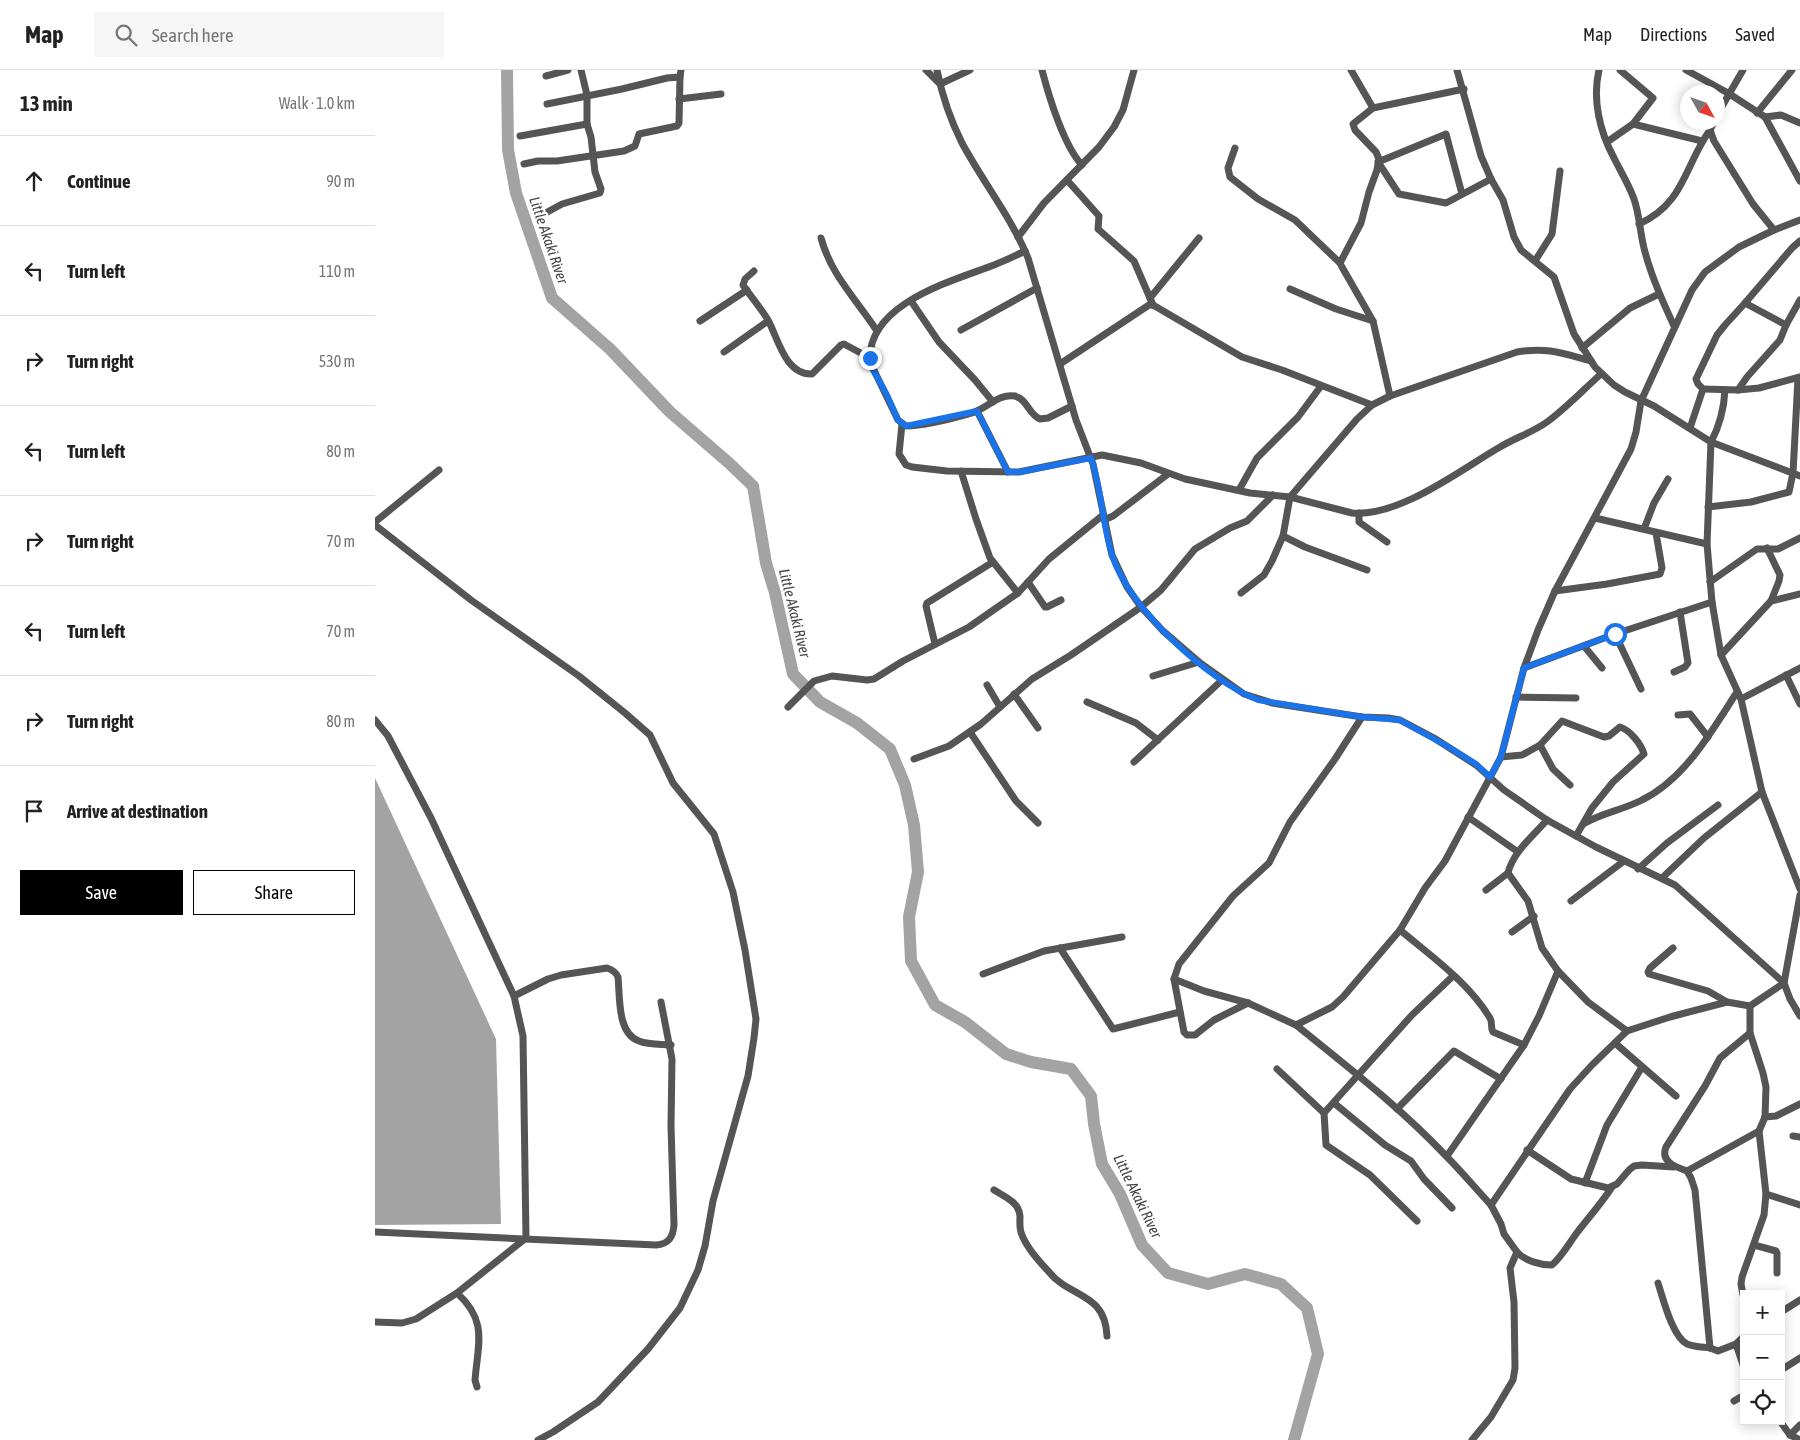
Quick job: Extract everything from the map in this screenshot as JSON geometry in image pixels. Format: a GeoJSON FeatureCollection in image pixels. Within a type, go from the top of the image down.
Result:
{"type":"FeatureCollection","features":[{"type":"Feature","properties":{"kind":"street"},"geometry":{"type":"LineString","coordinates":[[546,76],[568,70]]}},
{"type":"Feature","properties":{"kind":"street"},"geometry":{"type":"LineString","coordinates":[[542,215],[563,204],[600,193],[601,189],[595,172],[591,137],[587,124],[587,95],[581,70]]}},
{"type":"Feature","properties":{"kind":"street"},"geometry":{"type":"LineString","coordinates":[[926,70],[940,84]]}},
{"type":"Feature","properties":{"kind":"street"},"geometry":{"type":"LineString","coordinates":[[937,70],[940,84],[963,144],[1025,251],[1072,406],[1091,458],[1112,556],[1127,587],[1141,607],[1163,631],[1199,662],[1243,694],[1258,700],[1362,717],[1387,718],[1409,724],[1476,764],[1519,802],[1547,820],[1624,862],[1675,884],[1784,983],[1790,999],[1800,1016]]}},
{"type":"Feature","properties":{"kind":"street"},"geometry":{"type":"LineString","coordinates":[[940,84],[970,70]]}},
{"type":"Feature","properties":{"kind":"street"},"geometry":{"type":"LineString","coordinates":[[1042,70],[1065,136],[1073,155],[1082,165]]}},
{"type":"Feature","properties":{"kind":"street"},"geometry":{"type":"LineString","coordinates":[[1018,237],[1044,203],[1099,147],[1118,120],[1134,70]]}},
{"type":"Feature","properties":{"kind":"street"},"geometry":{"type":"LineString","coordinates":[[1351,70],[1373,108]]}},
{"type":"Feature","properties":{"kind":"street"},"geometry":{"type":"LineString","coordinates":[[1457,70],[1481,156],[1503,200],[1518,246],[1550,272],[1556,281],[1574,334],[1601,374],[1625,392],[1654,406],[1711,442],[1797,475]]}},
{"type":"Feature","properties":{"kind":"street"},"geometry":{"type":"LineString","coordinates":[[1599,70],[1596,85],[1596,101],[1601,126],[1632,195],[1645,251],[1659,294],[1675,326]]}},
{"type":"Feature","properties":{"kind":"street"},"geometry":{"type":"LineString","coordinates":[[1607,142],[1633,124],[1653,98],[1621,70]]}},
{"type":"Feature","properties":{"kind":"street"},"geometry":{"type":"LineString","coordinates":[[1686,70],[1765,116],[1781,115],[1800,123]]}},
{"type":"Feature","properties":{"kind":"street"},"geometry":{"type":"LineString","coordinates":[[1725,99],[1743,70]]}},
{"type":"Feature","properties":{"kind":"street"},"geometry":{"type":"LineString","coordinates":[[1757,112],[1792,70]]}},
{"type":"Feature","properties":{"kind":"street"},"geometry":{"type":"LineString","coordinates":[[524,164],[624,150],[634,147],[639,134],[677,126],[679,123],[680,74],[622,89],[547,104]]}},
{"type":"Feature","properties":{"kind":"street"},"geometry":{"type":"LineString","coordinates":[[1340,262],[1361,223],[1378,162],[1377,152],[1352,127],[1355,121],[1373,108],[1463,89]]}},
{"type":"Feature","properties":{"kind":"street"},"geometry":{"type":"LineString","coordinates":[[679,99],[721,94]]}},
{"type":"Feature","properties":{"kind":"street"},"geometry":{"type":"LineString","coordinates":[[1765,116],[1800,181]]}},
{"type":"Feature","properties":{"kind":"street"},"geometry":{"type":"LineString","coordinates":[[520,136],[587,124]]}},
{"type":"Feature","properties":{"kind":"street"},"geometry":{"type":"LineString","coordinates":[[1633,124],[1702,141]]}},
{"type":"Feature","properties":{"kind":"street"},"geometry":{"type":"LineString","coordinates":[[1639,224],[1658,214],[1677,192],[1684,182],[1702,141],[1710,130]]}},
{"type":"Feature","properties":{"kind":"street"},"geometry":{"type":"LineString","coordinates":[[1710,130],[1714,141],[1753,204],[1774,230]]}},
{"type":"Feature","properties":{"kind":"street"},"geometry":{"type":"LineString","coordinates":[[1378,162],[1446,134],[1462,194]]}},
{"type":"Feature","properties":{"kind":"street"},"geometry":{"type":"LineString","coordinates":[[1235,148],[1228,168],[1230,177],[1258,198],[1295,220],[1340,262],[1341,267],[1373,321],[1389,396]]}},
{"type":"Feature","properties":{"kind":"street"},"geometry":{"type":"LineString","coordinates":[[1378,162],[1399,194],[1447,203],[1491,179]]}},
{"type":"Feature","properties":{"kind":"street"},"geometry":{"type":"LineString","coordinates":[[1535,261],[1552,234],[1560,171]]}},
{"type":"Feature","properties":{"kind":"street"},"geometry":{"type":"LineString","coordinates":[[1067,180],[1099,216],[1098,230],[1134,261],[1152,301],[1242,357],[1282,370],[1372,405]]}},
{"type":"Feature","properties":{"kind":"street"},"geometry":{"type":"LineString","coordinates":[[1296,1025],[1331,1007],[1343,997],[1400,930],[1425,888],[1445,861],[1501,757],[1524,668],[1537,630],[1555,591],[1631,448],[1637,432],[1641,401],[1692,290],[1705,272],[1739,247],[1800,220]]}},
{"type":"Feature","properties":{"kind":"street"},"geometry":{"type":"LineString","coordinates":[[821,238],[826,256],[839,280],[877,331]]}},
{"type":"Feature","properties":{"kind":"street"},"geometry":{"type":"LineString","coordinates":[[1060,364],[1149,306],[1199,238]]}},
{"type":"Feature","properties":{"kind":"street"},"geometry":{"type":"LineString","coordinates":[[1708,507],[1751,502],[1787,494],[1791,490],[1797,475],[1799,378],[1759,388],[1738,390],[1703,389],[1696,379],[1717,335],[1800,240]]}},
{"type":"Feature","properties":{"kind":"street"},"geometry":{"type":"LineString","coordinates":[[1025,251],[928,291],[891,313],[877,331],[870,358],[872,368],[898,420],[906,426],[977,411],[999,398],[1013,395],[1025,403],[1034,416],[1040,419],[1048,418],[1072,406]]}},
{"type":"Feature","properties":{"kind":"street"},"geometry":{"type":"LineString","coordinates":[[755,271],[743,282],[743,285],[768,321],[790,364],[808,374],[815,372],[844,344],[870,358]]}},
{"type":"Feature","properties":{"kind":"street"},"geometry":{"type":"LineString","coordinates":[[961,330],[1037,288]]}},
{"type":"Feature","properties":{"kind":"street"},"geometry":{"type":"LineString","coordinates":[[700,321],[747,290]]}},
{"type":"Feature","properties":{"kind":"street"},"geometry":{"type":"LineString","coordinates":[[1290,290],[1336,309],[1373,321]]}},
{"type":"Feature","properties":{"kind":"street"},"geometry":{"type":"LineString","coordinates":[[1582,348],[1630,308],[1659,294]]}},
{"type":"Feature","properties":{"kind":"street"},"geometry":{"type":"LineString","coordinates":[[1738,390],[1780,340],[1800,300]]}},
{"type":"Feature","properties":{"kind":"street"},"geometry":{"type":"LineString","coordinates":[[911,301],[939,342],[993,402]]}},
{"type":"Feature","properties":{"kind":"street"},"geometry":{"type":"LineString","coordinates":[[1745,304],[1786,325]]}},
{"type":"Feature","properties":{"kind":"street"},"geometry":{"type":"LineString","coordinates":[[724,352],[768,321]]}},
{"type":"Feature","properties":{"kind":"street"},"geometry":{"type":"LineString","coordinates":[[1241,593],[1264,575],[1273,561],[1283,536],[1290,497],[1357,419],[1372,405],[1389,396],[1517,352],[1535,349],[1547,350],[1591,360]]}},
{"type":"Feature","properties":{"kind":"street"},"geometry":{"type":"LineString","coordinates":[[902,424],[899,454],[906,465],[912,467],[961,471],[1019,472],[1102,455],[1141,463],[1185,480],[1290,497],[1359,514],[1400,503],[1448,479],[1500,447],[1548,421],[1601,374]]}},
{"type":"Feature","properties":{"kind":"street"},"geometry":{"type":"LineString","coordinates":[[1239,490],[1257,458],[1298,417],[1321,386]]}},
{"type":"Feature","properties":{"kind":"street"},"geometry":{"type":"LineString","coordinates":[[1690,428],[1703,389]]}},
{"type":"Feature","properties":{"kind":"street"},"geometry":{"type":"LineString","coordinates":[[1725,390],[1724,410],[1711,442],[1707,544],[1712,602],[1721,655],[1741,699],[1762,792],[1800,889]]}},
{"type":"Feature","properties":{"kind":"street"},"geometry":{"type":"LineString","coordinates":[[977,411],[1008,472]]}},
{"type":"Feature","properties":{"kind":"street"},"geometry":{"type":"LineString","coordinates":[[439,470],[375,523],[471,600],[579,676],[649,735],[673,782],[714,834],[733,892],[756,1019],[748,1076],[713,1201],[705,1246],[698,1270],[680,1308],[648,1348],[598,1402],[538,1440]]}},
{"type":"Feature","properties":{"kind":"street"},"geometry":{"type":"LineString","coordinates":[[961,471],[976,519],[993,562],[1018,593]]}},
{"type":"Feature","properties":{"kind":"street"},"geometry":{"type":"LineString","coordinates":[[790,705],[814,681],[832,676],[874,679],[969,627],[1018,593],[1049,559],[1104,518],[1113,516],[1168,474]]}},
{"type":"Feature","properties":{"kind":"street"},"geometry":{"type":"LineString","coordinates":[[1644,529],[1654,503],[1668,479]]}},
{"type":"Feature","properties":{"kind":"street"},"geometry":{"type":"LineString","coordinates":[[914,759],[949,746],[970,732],[1032,679],[1141,607],[1161,590],[1195,549],[1230,528],[1247,521],[1273,495]]}},
{"type":"Feature","properties":{"kind":"street"},"geometry":{"type":"LineString","coordinates":[[1359,514],[1359,522],[1387,542]]}},
{"type":"Feature","properties":{"kind":"street"},"geometry":{"type":"LineString","coordinates":[[1595,518],[1707,544]]}},
{"type":"Feature","properties":{"kind":"street"},"geometry":{"type":"LineString","coordinates":[[1555,591],[1660,574],[1662,568],[1656,533]]}},
{"type":"Feature","properties":{"kind":"street"},"geometry":{"type":"LineString","coordinates":[[1283,536],[1305,547],[1367,570]]}},
{"type":"Feature","properties":{"kind":"street"},"geometry":{"type":"LineString","coordinates":[[1710,582],[1757,549],[1778,549],[1800,538]]}},
{"type":"Feature","properties":{"kind":"street"},"geometry":{"type":"LineString","coordinates":[[1721,655],[1771,601],[1780,575],[1767,548]]}},
{"type":"Feature","properties":{"kind":"street"},"geometry":{"type":"LineString","coordinates":[[935,644],[926,606],[927,603],[993,562]]}},
{"type":"Feature","properties":{"kind":"street"},"geometry":{"type":"LineString","coordinates":[[1028,582],[1045,607],[1047,608],[1061,600]]}},
{"type":"Feature","properties":{"kind":"street"},"geometry":{"type":"LineString","coordinates":[[1771,601],[1800,594]]}},
{"type":"Feature","properties":{"kind":"street"},"geometry":{"type":"LineString","coordinates":[[1524,668],[1615,634],[1712,602]]}},
{"type":"Feature","properties":{"kind":"street"},"geometry":{"type":"LineString","coordinates":[[1673,672],[1685,667],[1688,663],[1680,612]]}},
{"type":"Feature","properties":{"kind":"street"},"geometry":{"type":"LineString","coordinates":[[1615,634],[1641,689]]}},
{"type":"Feature","properties":{"kind":"street"},"geometry":{"type":"LineString","coordinates":[[1585,646],[1602,668]]}},
{"type":"Feature","properties":{"kind":"street"},"geometry":{"type":"LineString","coordinates":[[1153,676],[1199,662]]}},
{"type":"Feature","properties":{"kind":"street"},"geometry":{"type":"LineString","coordinates":[[1741,699],[1800,668]]}},
{"type":"Feature","properties":{"kind":"street"},"geometry":{"type":"LineString","coordinates":[[1786,675],[1800,704]]}},
{"type":"Feature","properties":{"kind":"street"},"geometry":{"type":"LineString","coordinates":[[1134,762],[1222,680]]}},
{"type":"Feature","properties":{"kind":"street"},"geometry":{"type":"LineString","coordinates":[[987,684],[1000,707]]}},
{"type":"Feature","properties":{"kind":"street"},"geometry":{"type":"LineString","coordinates":[[1585,823],[1607,812],[1640,801],[1657,792],[1678,774],[1708,736],[1737,692]]}},
{"type":"Feature","properties":{"kind":"street"},"geometry":{"type":"LineString","coordinates":[[1014,694],[1038,728]]}},
{"type":"Feature","properties":{"kind":"street"},"geometry":{"type":"LineString","coordinates":[[1516,697],[1576,698]]}},
{"type":"Feature","properties":{"kind":"street"},"geometry":{"type":"LineString","coordinates":[[1087,702],[1136,722],[1158,740]]}},
{"type":"Feature","properties":{"kind":"street"},"geometry":{"type":"LineString","coordinates":[[1678,715],[1690,714],[1708,736]]}},
{"type":"Feature","properties":{"kind":"street"},"geometry":{"type":"LineString","coordinates":[[1248,1003],[1219,1017],[1195,1035],[1187,1035],[1184,1032],[1174,979],[1179,964],[1233,896],[1269,864],[1290,822],[1362,717]]}},
{"type":"Feature","properties":{"kind":"street"},"geometry":{"type":"LineString","coordinates":[[375,720],[389,736],[431,818],[514,996],[523,1036],[526,1238]]}},
{"type":"Feature","properties":{"kind":"street"},"geometry":{"type":"LineString","coordinates":[[1501,757],[1522,755],[1540,745],[1562,721],[1604,737],[1623,727],[1638,742],[1644,754],[1607,788],[1591,808],[1585,823],[1576,836]]}},
{"type":"Feature","properties":{"kind":"street"},"geometry":{"type":"LineString","coordinates":[[970,732],[1016,801],[1038,823]]}},
{"type":"Feature","properties":{"kind":"street"},"geometry":{"type":"LineString","coordinates":[[1540,745],[1553,769],[1570,785]]}},
{"type":"Feature","properties":{"kind":"street"},"geometry":{"type":"LineString","coordinates":[[1662,878],[1704,838],[1762,792]]}},
{"type":"Feature","properties":{"kind":"street"},"geometry":{"type":"LineString","coordinates":[[1639,869],[1675,837],[1718,805]]}},
{"type":"Feature","properties":{"kind":"street"},"geometry":{"type":"LineString","coordinates":[[1468,817],[1518,852]]}},
{"type":"Feature","properties":{"kind":"street"},"geometry":{"type":"LineString","coordinates":[[1486,890],[1508,873],[1509,867],[1518,852],[1547,820]]}},
{"type":"Feature","properties":{"kind":"street"},"geometry":{"type":"LineString","coordinates":[[1571,901],[1624,862]]}},
{"type":"Feature","properties":{"kind":"street"},"geometry":{"type":"LineString","coordinates":[[1508,873],[1528,901],[1542,948],[1558,971],[1588,1002],[1627,1031]]}},
{"type":"Feature","properties":{"kind":"street"},"geometry":{"type":"LineString","coordinates":[[1673,948],[1650,968],[1649,974],[1708,991],[1727,1002],[1750,1006],[1784,983],[1800,895]]}},
{"type":"Feature","properties":{"kind":"street"},"geometry":{"type":"LineString","coordinates":[[1512,932],[1534,916]]}},
{"type":"Feature","properties":{"kind":"street"},"geometry":{"type":"LineString","coordinates":[[1400,930],[1453,976],[1490,1018],[1491,1030],[1493,1032],[1524,1045]]}},
{"type":"Feature","properties":{"kind":"street"},"geometry":{"type":"LineString","coordinates":[[983,974],[1044,951],[1122,937]]}},
{"type":"Feature","properties":{"kind":"street"},"geometry":{"type":"LineString","coordinates":[[1059,948],[1113,1029],[1180,1012]]}},
{"type":"Feature","properties":{"kind":"street"},"geometry":{"type":"LineString","coordinates":[[514,996],[561,975],[607,968],[612,969],[616,972],[618,978],[622,1016],[628,1032],[637,1041],[671,1045]]}},
{"type":"Feature","properties":{"kind":"street"},"geometry":{"type":"LineString","coordinates":[[1447,1156],[1524,1045],[1539,1016],[1558,971]]}},
{"type":"Feature","properties":{"kind":"street"},"geometry":{"type":"LineString","coordinates":[[1323,1113],[1412,1015],[1453,976]]}},
{"type":"Feature","properties":{"kind":"street"},"geometry":{"type":"LineString","coordinates":[[1174,979],[1205,991],[1248,1003],[1296,1025],[1358,1075],[1447,1156],[1491,1205],[1504,1234],[1517,1252],[1522,1257],[1531,1260],[1552,1265],[1560,1258],[1576,1233],[1603,1202],[1612,1187],[1634,1166],[1641,1164],[1687,1171],[1759,1131]]}},
{"type":"Feature","properties":{"kind":"street"},"geometry":{"type":"LineString","coordinates":[[375,1232],[656,1245],[668,1242],[674,1225],[671,1126],[672,1059],[671,1045],[661,1002]]}},
{"type":"Feature","properties":{"kind":"street"},"geometry":{"type":"LineString","coordinates":[[1491,1205],[1570,1089],[1627,1031],[1727,1002]]}},
{"type":"Feature","properties":{"kind":"street"},"geometry":{"type":"LineString","coordinates":[[1742,1290],[1742,1277],[1764,1215],[1766,1194],[1759,1131],[1765,1117],[1765,1087],[1763,1073],[1750,1033],[1750,1006]]}},
{"type":"Feature","properties":{"kind":"street"},"geometry":{"type":"LineString","coordinates":[[1673,1168],[1664,1152],[1666,1147],[1705,1086],[1720,1058],[1750,1033]]}},
{"type":"Feature","properties":{"kind":"street"},"geometry":{"type":"LineString","coordinates":[[1615,1043],[1676,1096]]}},
{"type":"Feature","properties":{"kind":"street"},"geometry":{"type":"LineString","coordinates":[[1397,1109],[1454,1051],[1501,1079]]}},
{"type":"Feature","properties":{"kind":"street"},"geometry":{"type":"LineString","coordinates":[[1585,1183],[1607,1125],[1642,1067]]}},
{"type":"Feature","properties":{"kind":"street"},"geometry":{"type":"LineString","coordinates":[[1277,1069],[1323,1113],[1326,1145],[1370,1175],[1417,1221]]}},
{"type":"Feature","properties":{"kind":"street"},"geometry":{"type":"LineString","coordinates":[[1334,1103],[1385,1145],[1411,1161],[1424,1179],[1452,1208]]}},
{"type":"Feature","properties":{"kind":"street"},"geometry":{"type":"LineString","coordinates":[[1765,1117],[1776,1116],[1800,1104]]}},
{"type":"Feature","properties":{"kind":"street"},"geometry":{"type":"LineString","coordinates":[[1527,1150],[1564,1176],[1585,1183],[1612,1187]]}},
{"type":"Feature","properties":{"kind":"street"},"geometry":{"type":"LineString","coordinates":[[1687,1171],[1695,1190],[1710,1348]]}},
{"type":"Feature","properties":{"kind":"street"},"geometry":{"type":"LineString","coordinates":[[994,1190],[1014,1203],[1019,1209],[1022,1236],[1049,1273],[1055,1279],[1090,1300],[1103,1315],[1107,1336]]}},
{"type":"Feature","properties":{"kind":"street"},"geometry":{"type":"LineString","coordinates":[[1766,1194],[1800,1205]]}},
{"type":"Feature","properties":{"kind":"street"},"geometry":{"type":"LineString","coordinates":[[375,1322],[402,1323],[416,1319],[457,1293],[526,1238]]}},
{"type":"Feature","properties":{"kind":"street"},"geometry":{"type":"LineString","coordinates":[[1754,1245],[1776,1251],[1777,1272]]}},
{"type":"Feature","properties":{"kind":"street"},"geometry":{"type":"LineString","coordinates":[[1471,1440],[1491,1417],[1513,1380],[1515,1368],[1514,1302],[1510,1268],[1517,1252]]}},
{"type":"Feature","properties":{"kind":"street"},"geometry":{"type":"LineString","coordinates":[[1658,1283],[1668,1314],[1683,1342],[1718,1351],[1736,1344],[1740,1340]]}},
{"type":"Feature","properties":{"kind":"street"},"geometry":{"type":"LineString","coordinates":[[457,1293],[469,1303],[477,1317],[479,1329],[475,1380],[477,1387]]}},
{"type":"Feature","properties":{"kind":"street"},"geometry":{"type":"LineString","coordinates":[[1785,1309],[1800,1300]]}},
{"type":"Feature","properties":{"kind":"street"},"geometry":{"type":"LineString","coordinates":[[1736,1344],[1740,1356]]}},
{"type":"Feature","properties":{"kind":"street"},"geometry":{"type":"LineString","coordinates":[[1785,1367],[1800,1358]]}},
{"type":"Feature","properties":{"kind":"street"},"geometry":{"type":"LineString","coordinates":[[1734,1401],[1740,1397]]}},
{"type":"Feature","properties":{"kind":"street"},"geometry":{"type":"LineString","coordinates":[[1783,1425],[1790,1435],[1800,1440]]}},
{"type":"Feature","properties":{"kind":"street"},"geometry":{"type":"LineString","coordinates":[[1790,1435],[1800,1425]]}},
{"type":"Feature","properties":{"kind":"shaded area"},"geometry":{"type":"Polygon","coordinates":[[[375,778],[496,1039],[501,1224],[375,1225],[375,778]]]}},
{"type":"Feature","properties":{"kind":"waterway","name":"Little Akaki River"},"geometry":{"type":"LineString","coordinates":[[507,70],[508,150],[516,193],[552,298],[610,349],[670,412],[753,486],[766,563],[775,593],[793,674],[820,702],[857,723],[890,749],[905,785],[914,825],[918,872],[909,917],[911,961],[935,1005],[965,1022],[1006,1054],[1031,1062],[1071,1069],[1091,1096],[1094,1124],[1102,1164],[1120,1194],[1142,1245],[1168,1273],[1208,1284],[1245,1274],[1281,1284],[1307,1308],[1318,1354],[1294,1440]]}},
{"type":"Feature","properties":{"kind":"route"},"geometry":{"type":"LineString","coordinates":[[870,358],[872,368],[898,420],[906,426],[977,411],[995,443],[1008,472],[1019,472],[1091,458],[1112,556],[1127,587],[1141,607],[1163,631],[1229,685],[1243,694],[1258,700],[1362,717],[1400,720],[1476,764],[1490,777],[1501,757],[1524,668],[1615,634]]}}]}
